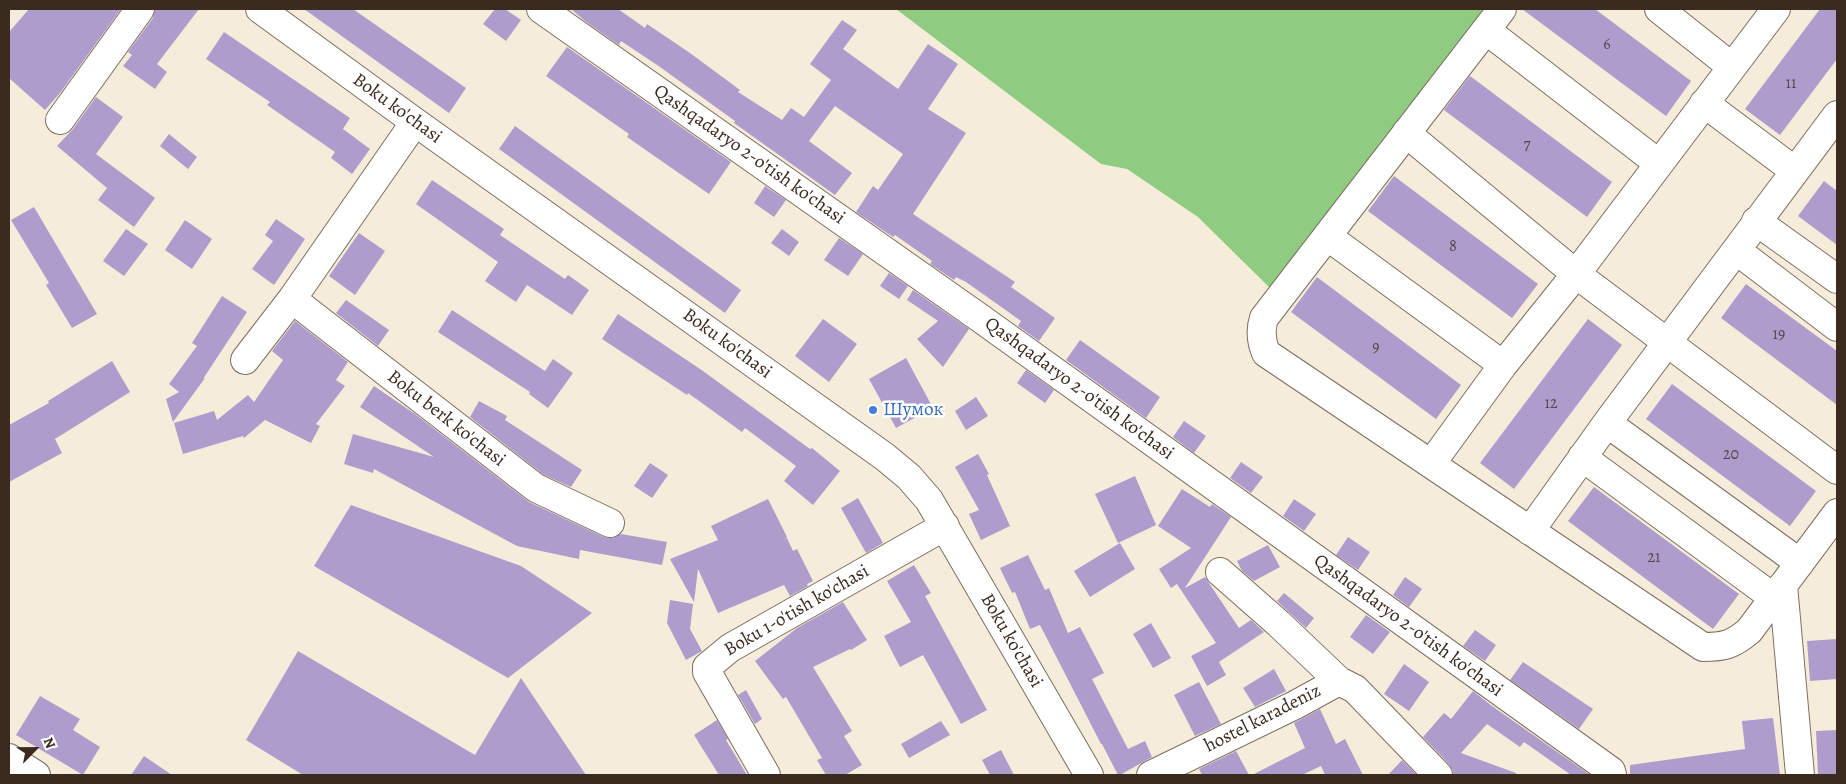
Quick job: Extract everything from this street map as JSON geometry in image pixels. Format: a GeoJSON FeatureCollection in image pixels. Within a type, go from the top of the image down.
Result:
{"type":"FeatureCollection","features":[{"type":"Feature","properties":{"kind":"street"},"geometry":{"type":"LineString","coordinates":[[60,120],[140,9]]}},
{"type":"Feature","properties":{"kind":"street","name":"Boku ko'chasi"},"geometry":{"type":"LineString","coordinates":[[260,9],[415,122],[885,457],[909,477],[929,500],[945,526],[1089,775]]}},
{"type":"Feature","properties":{"kind":"street","name":"Qashqadaryo 2-o'tish ko'chasi"},"geometry":{"type":"LineString","coordinates":[[541,9],[980,318],[1611,772],[1612,775]]}},
{"type":"Feature","properties":{"kind":"street"},"geometry":{"type":"LineString","coordinates":[[1659,9],[1732,67]]}},
{"type":"Feature","properties":{"kind":"street"},"geometry":{"type":"LineString","coordinates":[[1431,464],[1503,365],[1576,274],[1776,9]]}},
{"type":"Feature","properties":{"kind":"street"},"geometry":{"type":"LineString","coordinates":[[1658,163],[1494,19],[1264,318],[1261,327],[1262,345],[1266,353],[1703,647],[1721,647],[1736,642],[1749,631],[1837,513]]}},
{"type":"Feature","properties":{"kind":"street"},"geometry":{"type":"LineString","coordinates":[[1704,102],[1795,171]]}},
{"type":"Feature","properties":{"kind":"street"},"geometry":{"type":"LineString","coordinates":[[245,360],[292,299],[415,122]]}},
{"type":"Feature","properties":{"kind":"street"},"geometry":{"type":"LineString","coordinates":[[1530,531],[1582,457],[1756,221],[1795,171],[1832,132]]}},
{"type":"Feature","properties":{"kind":"street"},"geometry":{"type":"LineString","coordinates":[[1406,133],[1576,274],[1837,470]]}},
{"type":"Feature","properties":{"kind":"street"},"geometry":{"type":"LineString","coordinates":[[1756,221],[1837,279]]}},
{"type":"Feature","properties":{"kind":"street"},"geometry":{"type":"LineString","coordinates":[[1328,236],[1503,365]]}},
{"type":"Feature","properties":{"kind":"street"},"geometry":{"type":"LineString","coordinates":[[1736,250],[1837,327]]}},
{"type":"Feature","properties":{"kind":"street","name":"Boku berk ko'chasi"},"geometry":{"type":"LineString","coordinates":[[292,299],[536,488],[610,523]]}},
{"type":"Feature","properties":{"kind":"street"},"geometry":{"type":"LineString","coordinates":[[1607,423],[1800,563]]}},
{"type":"Feature","properties":{"kind":"street"},"geometry":{"type":"LineString","coordinates":[[1582,457],[1779,591],[1800,775]]}},
{"type":"Feature","properties":{"kind":"street","name":"Boku 1-o'tish ko'chasi"},"geometry":{"type":"LineString","coordinates":[[766,775],[708,672],[707,667],[730,648],[945,526]]}},
{"type":"Feature","properties":{"kind":"street","name":"hostel karadeniz"},"geometry":{"type":"LineString","coordinates":[[1151,775],[1295,705],[1339,681],[1278,623],[1220,572]]}},
{"type":"Feature","properties":{"kind":"street"},"geometry":{"type":"LineString","coordinates":[[1339,681],[1355,689],[1438,775]]}},
{"type":"Feature","properties":{"kind":"street"},"geometry":{"type":"LineString","coordinates":[[9,758],[36,775]]}},
{"type":"Feature","properties":{"kind":"green space"},"geometry":{"type":"Polygon","coordinates":[[[896,9],[1489,9],[1273,291],[1198,217],[1127,169],[1101,164],[896,9]]]}},
{"type":"Feature","properties":{"kind":"building"},"geometry":{"type":"Polygon","coordinates":[[[29,9],[121,9],[60,93],[45,110],[9,78],[9,32],[29,9]]]}},
{"type":"Feature","properties":{"kind":"building"},"geometry":{"type":"Polygon","coordinates":[[[155,9],[199,9],[157,64],[167,72],[155,89],[123,66],[132,55],[128,52],[153,18],[155,9]]]}},
{"type":"Feature","properties":{"kind":"building"},"geometry":{"type":"Polygon","coordinates":[[[304,9],[353,9],[466,88],[449,113],[304,9]]]}},
{"type":"Feature","properties":{"kind":"building"},"geometry":{"type":"Polygon","coordinates":[[[495,9],[505,9],[521,20],[506,41],[483,24],[495,9]]]}},
{"type":"Feature","properties":{"kind":"building"},"geometry":{"type":"Polygon","coordinates":[[[571,9],[618,9],[645,28],[647,24],[740,90],[738,92],[782,120],[791,108],[804,117],[831,80],[810,64],[842,20],[857,30],[843,49],[898,89],[928,44],[958,64],[928,109],[966,133],[913,214],[1015,282],[1011,287],[1055,318],[1039,341],[1018,326],[1021,321],[966,282],[956,277],[954,280],[930,264],[932,261],[895,235],[893,237],[856,212],[873,186],[878,190],[903,154],[835,106],[809,141],[852,173],[835,195],[734,123],[735,121],[660,67],[621,41],[619,45],[571,9]]]}},
{"type":"Feature","properties":{"kind":"building"},"geometry":{"type":"Polygon","coordinates":[[[1522,9],[1595,9],[1691,81],[1666,116],[1522,9]]]}},
{"type":"Feature","properties":{"kind":"building"},"geometry":{"type":"Polygon","coordinates":[[[1820,9],[1837,9],[1837,59],[1780,135],[1745,109],[1820,9]]]}},
{"type":"Feature","properties":{"kind":"building"},"geometry":{"type":"Polygon","coordinates":[[[224,32],[350,118],[343,129],[370,149],[352,174],[331,158],[335,152],[267,105],[270,102],[206,59],[224,32]]]}},
{"type":"Feature","properties":{"kind":"building"},"geometry":{"type":"Polygon","coordinates":[[[567,47],[731,162],[709,194],[627,137],[629,134],[546,76],[567,47]]]}},
{"type":"Feature","properties":{"kind":"building"},"geometry":{"type":"Polygon","coordinates":[[[1470,76],[1612,182],[1587,217],[1444,110],[1470,76]]]}},
{"type":"Feature","properties":{"kind":"building"},"geometry":{"type":"Polygon","coordinates":[[[96,97],[123,117],[96,154],[155,198],[134,227],[98,200],[107,188],[57,146],[73,129],[96,97]]]}},
{"type":"Feature","properties":{"kind":"building"},"geometry":{"type":"Polygon","coordinates":[[[515,126],[741,290],[725,313],[499,149],[515,126]]]}},
{"type":"Feature","properties":{"kind":"building"},"geometry":{"type":"Polygon","coordinates":[[[169,134],[197,157],[188,169],[160,146],[169,134]]]}},
{"type":"Feature","properties":{"kind":"building"},"geometry":{"type":"Polygon","coordinates":[[[1394,176],[1538,284],[1512,318],[1368,211],[1394,176]]]}},
{"type":"Feature","properties":{"kind":"building"},"geometry":{"type":"Polygon","coordinates":[[[432,180],[504,229],[500,235],[565,279],[568,275],[589,290],[572,315],[527,285],[516,302],[485,281],[498,262],[416,204],[432,180]]]}},
{"type":"Feature","properties":{"kind":"building"},"geometry":{"type":"Polygon","coordinates":[[[1824,181],[1837,191],[1837,245],[1798,216],[1824,181]]]}},
{"type":"Feature","properties":{"kind":"building"},"geometry":{"type":"Polygon","coordinates":[[[765,186],[786,200],[774,217],[754,203],[765,186]]]}},
{"type":"Feature","properties":{"kind":"building"},"geometry":{"type":"Polygon","coordinates":[[[34,207],[97,314],[72,328],[46,285],[49,283],[11,220],[34,207]]]}},
{"type":"Feature","properties":{"kind":"building"},"geometry":{"type":"Polygon","coordinates":[[[276,219],[305,239],[274,285],[252,269],[273,241],[265,235],[276,219]]]}},
{"type":"Feature","properties":{"kind":"building"},"geometry":{"type":"Polygon","coordinates":[[[185,220],[212,239],[192,269],[165,250],[185,220]]]}},
{"type":"Feature","properties":{"kind":"building"},"geometry":{"type":"Polygon","coordinates":[[[126,229],[148,244],[124,276],[103,261],[126,229]]]}},
{"type":"Feature","properties":{"kind":"building"},"geometry":{"type":"Polygon","coordinates":[[[782,229],[799,242],[789,256],[771,243],[782,229]]]}},
{"type":"Feature","properties":{"kind":"building"},"geometry":{"type":"Polygon","coordinates":[[[359,233],[385,251],[355,295],[329,276],[359,233]]]}},
{"type":"Feature","properties":{"kind":"building"},"geometry":{"type":"Polygon","coordinates":[[[839,238],[863,254],[848,276],[824,260],[839,238]]]}},
{"type":"Feature","properties":{"kind":"building"},"geometry":{"type":"Polygon","coordinates":[[[889,273],[908,286],[899,299],[880,286],[889,273]]]}},
{"type":"Feature","properties":{"kind":"building"},"geometry":{"type":"Polygon","coordinates":[[[1317,277],[1461,385],[1436,419],[1291,312],[1317,277]]]}},
{"type":"Feature","properties":{"kind":"building"},"geometry":{"type":"Polygon","coordinates":[[[1746,284],[1837,351],[1837,405],[1721,318],[1746,284]]]}},
{"type":"Feature","properties":{"kind":"building"},"geometry":{"type":"Polygon","coordinates":[[[913,290],[969,329],[943,367],[917,339],[938,321],[907,300],[913,290]]]}},
{"type":"Feature","properties":{"kind":"building"},"geometry":{"type":"Polygon","coordinates":[[[222,296],[247,312],[203,379],[205,378],[173,422],[166,399],[179,392],[169,384],[197,346],[192,343],[222,296]]]}},
{"type":"Feature","properties":{"kind":"building"},"geometry":{"type":"Polygon","coordinates":[[[346,300],[389,330],[378,346],[336,313],[346,300]]]}},
{"type":"Feature","properties":{"kind":"building"},"geometry":{"type":"Polygon","coordinates":[[[452,310],[545,371],[553,359],[573,373],[548,408],[529,394],[530,392],[438,332],[452,310]]]}},
{"type":"Feature","properties":{"kind":"building"},"geometry":{"type":"Polygon","coordinates":[[[618,314],[703,371],[810,449],[812,448],[840,471],[813,505],[784,481],[796,466],[745,428],[742,432],[688,393],[687,395],[602,339],[618,314]]]}},
{"type":"Feature","properties":{"kind":"building"},"geometry":{"type":"Polygon","coordinates":[[[823,319],[857,344],[829,382],[795,356],[823,319]]]}},
{"type":"Feature","properties":{"kind":"building"},"geometry":{"type":"Polygon","coordinates":[[[1588,319],[1622,345],[1514,489],[1480,463],[1588,319]]]}},
{"type":"Feature","properties":{"kind":"building"},"geometry":{"type":"Polygon","coordinates":[[[295,321],[348,362],[336,380],[345,386],[316,424],[320,426],[311,443],[265,420],[244,438],[243,436],[183,454],[174,423],[214,411],[217,420],[248,395],[254,402],[283,360],[272,351],[295,321]]]}},
{"type":"Feature","properties":{"kind":"building"},"geometry":{"type":"Polygon","coordinates":[[[1080,340],[1160,397],[1146,418],[1066,360],[1080,340]]]}},
{"type":"Feature","properties":{"kind":"building"},"geometry":{"type":"Polygon","coordinates":[[[906,358],[933,408],[896,428],[869,379],[906,358]]]}},
{"type":"Feature","properties":{"kind":"building"},"geometry":{"type":"Polygon","coordinates":[[[112,361],[130,392],[55,439],[62,453],[9,482],[9,425],[49,403],[48,401],[112,361]]]}},
{"type":"Feature","properties":{"kind":"building"},"geometry":{"type":"Polygon","coordinates":[[[1026,370],[1054,390],[1045,403],[1017,383],[1026,370]]]}},
{"type":"Feature","properties":{"kind":"building"},"geometry":{"type":"Polygon","coordinates":[[[1672,384],[1816,491],[1790,526],[1646,419],[1672,384]]]}},
{"type":"Feature","properties":{"kind":"building"},"geometry":{"type":"Polygon","coordinates":[[[374,386],[415,414],[529,502],[604,537],[612,538],[621,534],[667,542],[662,565],[580,550],[579,559],[517,546],[374,469],[373,473],[344,464],[353,434],[434,457],[360,407],[374,386]]]}},
{"type":"Feature","properties":{"kind":"building"},"geometry":{"type":"Polygon","coordinates":[[[976,397],[988,416],[966,430],[955,411],[976,397]]]}},
{"type":"Feature","properties":{"kind":"building"},"geometry":{"type":"Polygon","coordinates":[[[479,401],[507,416],[505,420],[582,470],[571,487],[544,475],[470,417],[479,401]]]}},
{"type":"Feature","properties":{"kind":"building"},"geometry":{"type":"Polygon","coordinates":[[[1184,421],[1206,436],[1194,453],[1173,437],[1184,421]]]}},
{"type":"Feature","properties":{"kind":"building"},"geometry":{"type":"Polygon","coordinates":[[[978,454],[989,474],[987,475],[1010,526],[981,540],[969,514],[979,510],[955,467],[978,454]]]}},
{"type":"Feature","properties":{"kind":"building"},"geometry":{"type":"Polygon","coordinates":[[[1241,462],[1263,477],[1251,493],[1230,478],[1241,462]]]}},
{"type":"Feature","properties":{"kind":"building"},"geometry":{"type":"Polygon","coordinates":[[[650,463],[668,475],[652,498],[634,486],[650,463]]]}},
{"type":"Feature","properties":{"kind":"building"},"geometry":{"type":"Polygon","coordinates":[[[1135,476],[1156,525],[1118,543],[1095,494],[1135,476]]]}},
{"type":"Feature","properties":{"kind":"building"},"geometry":{"type":"Polygon","coordinates":[[[1594,487],[1739,594],[1713,629],[1568,521],[1594,487]]]}},
{"type":"Feature","properties":{"kind":"building"},"geometry":{"type":"Polygon","coordinates":[[[1182,489],[1210,507],[1212,504],[1231,517],[1185,588],[1205,577],[1239,628],[1251,620],[1264,632],[1219,662],[1226,675],[1207,686],[1191,656],[1216,643],[1177,584],[1171,588],[1159,569],[1191,548],[1158,526],[1182,489]]]}},
{"type":"Feature","properties":{"kind":"building"},"geometry":{"type":"Polygon","coordinates":[[[858,498],[883,543],[866,553],[841,508],[858,498]]]}},
{"type":"Feature","properties":{"kind":"building"},"geometry":{"type":"Polygon","coordinates":[[[768,499],[787,537],[785,539],[787,538],[793,551],[797,549],[813,581],[790,596],[784,585],[718,613],[698,569],[694,602],[670,559],[718,540],[711,526],[768,499]]]}},
{"type":"Feature","properties":{"kind":"building"},"geometry":{"type":"Polygon","coordinates":[[[1294,499],[1316,514],[1304,531],[1283,516],[1294,499]]]}},
{"type":"Feature","properties":{"kind":"building"},"geometry":{"type":"Polygon","coordinates":[[[351,505],[521,566],[592,613],[508,678],[314,566],[351,505]]]}},
{"type":"Feature","properties":{"kind":"building"},"geometry":{"type":"Polygon","coordinates":[[[1348,537],[1370,552],[1358,570],[1336,555],[1348,537]]]}},
{"type":"Feature","properties":{"kind":"building"},"geometry":{"type":"Polygon","coordinates":[[[1120,543],[1135,569],[1090,597],[1074,571],[1120,543]]]}},
{"type":"Feature","properties":{"kind":"building"},"geometry":{"type":"Polygon","coordinates":[[[1268,545],[1280,567],[1254,581],[1242,571],[1237,561],[1268,545]]]}},
{"type":"Feature","properties":{"kind":"building"},"geometry":{"type":"Polygon","coordinates":[[[1028,555],[1045,590],[1049,588],[1068,633],[1080,627],[1104,673],[1092,679],[1128,749],[1145,741],[1152,757],[1120,775],[1118,775],[1101,744],[1040,625],[1030,629],[1015,592],[1012,593],[1000,568],[1028,555]]]}},
{"type":"Feature","properties":{"kind":"building"},"geometry":{"type":"Polygon","coordinates":[[[914,565],[931,593],[925,596],[987,710],[961,724],[923,655],[900,667],[884,636],[911,622],[887,581],[914,565]]]}},
{"type":"Feature","properties":{"kind":"building"},"geometry":{"type":"Polygon","coordinates":[[[1405,577],[1422,589],[1409,607],[1393,595],[1405,577]]]}},
{"type":"Feature","properties":{"kind":"building"},"geometry":{"type":"Polygon","coordinates":[[[1284,593],[1314,618],[1306,628],[1277,601],[1284,593]]]}},
{"type":"Feature","properties":{"kind":"building"},"geometry":{"type":"Polygon","coordinates":[[[670,600],[693,604],[690,629],[702,651],[686,660],[667,623],[670,600]]]}},
{"type":"Feature","properties":{"kind":"building"},"geometry":{"type":"Polygon","coordinates":[[[843,602],[867,640],[851,650],[813,667],[852,731],[844,736],[862,765],[845,775],[826,775],[817,760],[822,758],[786,697],[783,699],[755,661],[797,628],[843,602]]]}},
{"type":"Feature","properties":{"kind":"building"},"geometry":{"type":"Polygon","coordinates":[[[1366,615],[1390,632],[1373,654],[1350,637],[1366,615]]]}},
{"type":"Feature","properties":{"kind":"building"},"geometry":{"type":"Polygon","coordinates":[[[1151,623],[1171,658],[1153,668],[1133,634],[1151,623]]]}},
{"type":"Feature","properties":{"kind":"building"},"geometry":{"type":"Polygon","coordinates":[[[1475,630],[1496,645],[1485,661],[1463,646],[1475,630]]]}},
{"type":"Feature","properties":{"kind":"building"},"geometry":{"type":"Polygon","coordinates":[[[1837,639],[1837,679],[1810,681],[1807,641],[1837,639]]]}},
{"type":"Feature","properties":{"kind":"building"},"geometry":{"type":"Polygon","coordinates":[[[298,651],[475,755],[521,678],[586,775],[303,775],[246,740],[298,651]]]}},
{"type":"Feature","properties":{"kind":"building"},"geometry":{"type":"Polygon","coordinates":[[[1523,662],[1593,709],[1579,729],[1510,680],[1523,662]]]}},
{"type":"Feature","properties":{"kind":"building"},"geometry":{"type":"Polygon","coordinates":[[[1404,664],[1429,682],[1409,711],[1384,694],[1404,664]]]}},
{"type":"Feature","properties":{"kind":"building"},"geometry":{"type":"Polygon","coordinates":[[[1274,669],[1286,691],[1255,707],[1243,688],[1274,669]]]}},
{"type":"Feature","properties":{"kind":"building"},"geometry":{"type":"Polygon","coordinates":[[[1199,682],[1221,724],[1195,736],[1174,695],[1199,682]]]}},
{"type":"Feature","properties":{"kind":"building"},"geometry":{"type":"Polygon","coordinates":[[[746,690],[762,719],[755,724],[738,695],[746,690]]]}},
{"type":"Feature","properties":{"kind":"building"},"geometry":{"type":"Polygon","coordinates":[[[1473,691],[1590,775],[1571,775],[1524,742],[1520,747],[1487,724],[1461,753],[1516,773],[1516,775],[1453,775],[1449,764],[1423,737],[1444,713],[1451,719],[1473,691]]]}},
{"type":"Feature","properties":{"kind":"building"},"geometry":{"type":"Polygon","coordinates":[[[40,696],[80,719],[73,730],[100,747],[83,775],[16,735],[40,696]]]}},
{"type":"Feature","properties":{"kind":"building"},"geometry":{"type":"Polygon","coordinates":[[[1320,709],[1336,744],[1345,739],[1363,775],[1325,775],[1321,766],[1302,775],[1252,775],[1305,748],[1294,723],[1320,709]]]}},
{"type":"Feature","properties":{"kind":"building"},"geometry":{"type":"Polygon","coordinates":[[[1773,718],[1780,775],[1630,775],[1630,765],[1745,749],[1742,721],[1773,718]]]}},
{"type":"Feature","properties":{"kind":"building"},"geometry":{"type":"Polygon","coordinates":[[[717,720],[728,739],[726,740],[747,775],[719,775],[694,735],[717,720]]]}},
{"type":"Feature","properties":{"kind":"building"},"geometry":{"type":"Polygon","coordinates":[[[941,721],[950,735],[909,758],[901,744],[941,721]]]}},
{"type":"Feature","properties":{"kind":"building"},"geometry":{"type":"Polygon","coordinates":[[[1837,730],[1837,775],[1818,775],[1816,731],[1837,730]]]}},
{"type":"Feature","properties":{"kind":"building"},"geometry":{"type":"Polygon","coordinates":[[[1001,750],[1014,775],[990,775],[982,760],[1001,750]]]}},
{"type":"Feature","properties":{"kind":"building"},"geometry":{"type":"Polygon","coordinates":[[[1236,751],[1249,775],[1202,775],[1199,769],[1236,751]]]}},
{"type":"Feature","properties":{"kind":"building"},"geometry":{"type":"Polygon","coordinates":[[[144,756],[172,775],[131,775],[144,756]]]}},
{"type":"Feature","properties":{"kind":"building"},"geometry":{"type":"Polygon","coordinates":[[[1402,760],[1417,775],[1388,775],[1402,760]]]}},
{"type":"Feature","properties":{"kind":"place","name":"Шумок"},"geometry":{"type":"Point","coordinates":[873,410]}}]}
